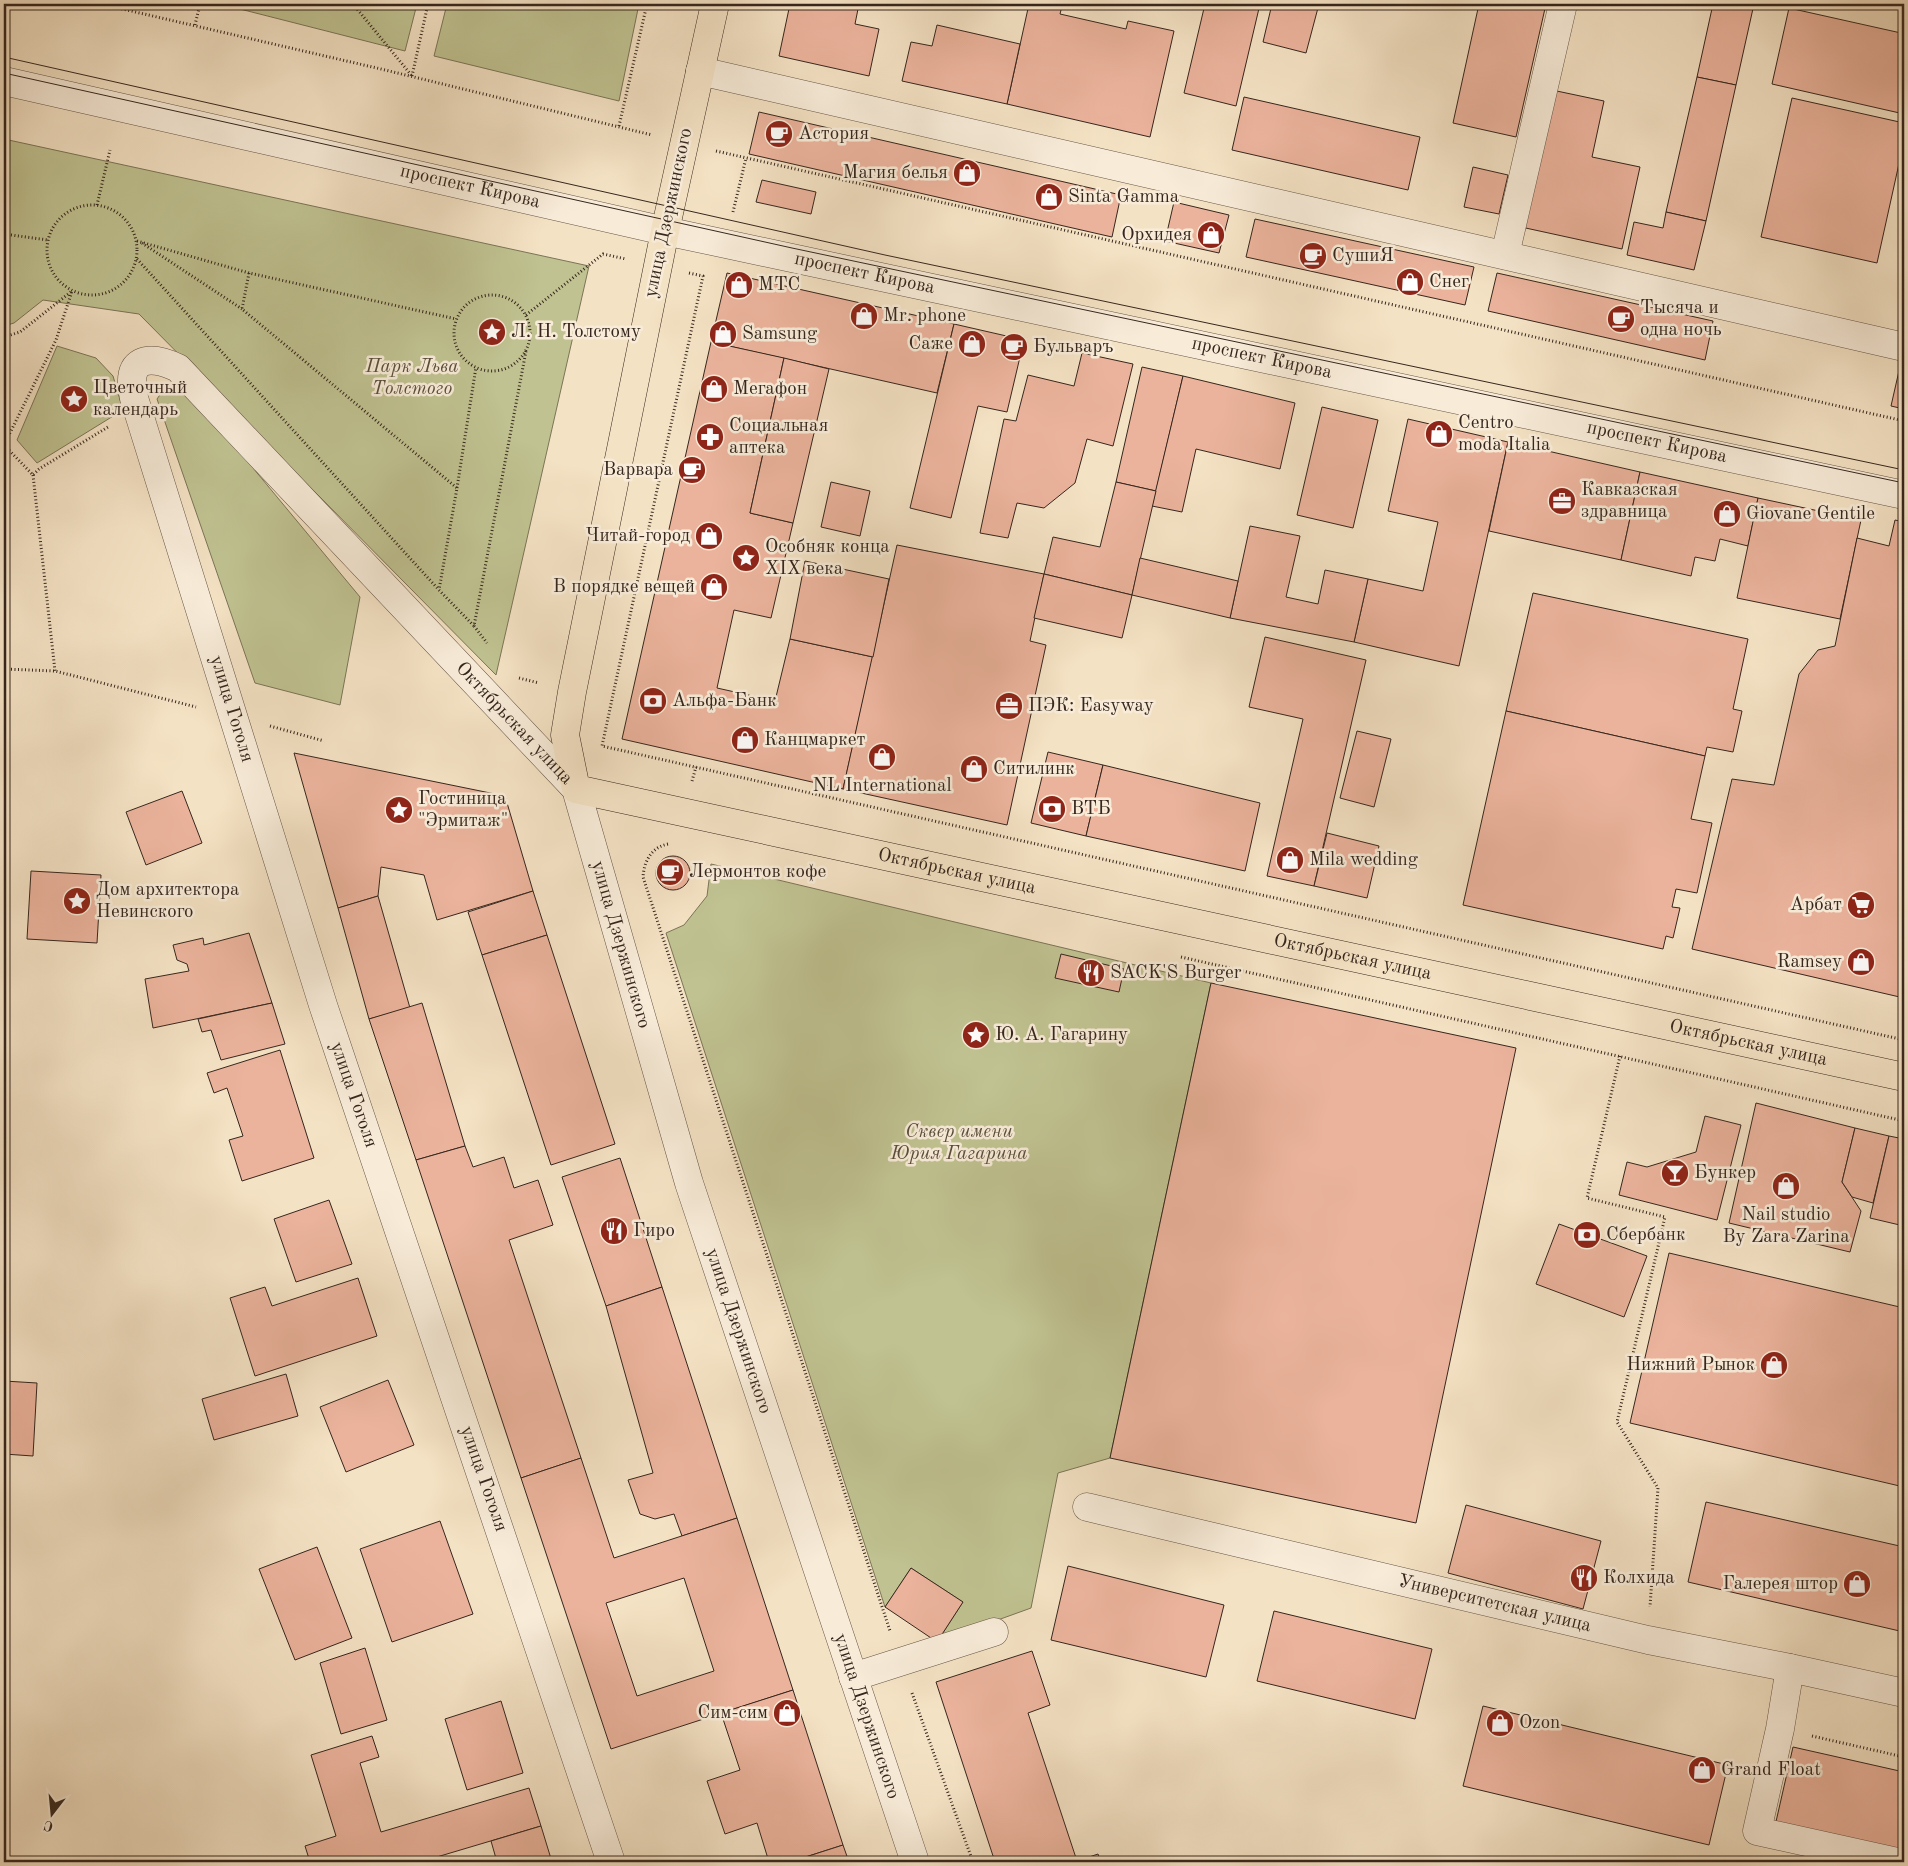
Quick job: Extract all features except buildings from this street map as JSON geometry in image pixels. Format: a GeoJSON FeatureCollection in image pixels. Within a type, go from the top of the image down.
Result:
{"type":"FeatureCollection","features":[{"type":"Feature","properties":{"kind":"main road","name":"улица Дзержинского"},"geometry":{"type":"LineString","coordinates":[[576,789],[565,735],[574,682],[665,231],[715,4]]}},
{"type":"Feature","properties":{"kind":"main road","name":"Октябрьская улица"},"geometry":{"type":"LineString","coordinates":[[576,789],[1904,1077]]}},
{"type":"Feature","properties":{"kind":"street"},"geometry":{"type":"LineString","coordinates":[[1505,255],[1563,4]]}},
{"type":"Feature","properties":{"kind":"street"},"geometry":{"type":"LineString","coordinates":[[700,71],[1904,346]]}},
{"type":"Feature","properties":{"kind":"street","name":"проспект Кирова"},"geometry":{"type":"LineString","coordinates":[[4,81],[665,231],[1904,495]]}},
{"type":"Feature","properties":{"kind":"street","name":"улица Гоголя"},"geometry":{"type":"LineString","coordinates":[[178,368],[166,362],[144,361],[137,366],[132,375],[131,385],[323,1005],[611,1862]]}},
{"type":"Feature","properties":{"kind":"street","name":"Октябрьская улица"},"geometry":{"type":"LineString","coordinates":[[178,368],[576,789]]}},
{"type":"Feature","properties":{"kind":"street","name":"улица Дзержинского"},"geometry":{"type":"LineString","coordinates":[[576,789],[689,1183],[915,1862]]}},
{"type":"Feature","properties":{"kind":"street","name":"Университетская улица"},"geometry":{"type":"LineString","coordinates":[[1087,1507],[1648,1640],[1904,1693]]}},
{"type":"Feature","properties":{"kind":"street"},"geometry":{"type":"LineString","coordinates":[[853,1677],[994,1632]]}},
{"type":"Feature","properties":{"kind":"street"},"geometry":{"type":"LineString","coordinates":[[1790,1668],[1780,1729],[1757,1831],[1897,1862]]}},
{"type":"Feature","properties":{"kind":"path"},"geometry":{"type":"LineString","coordinates":[[100,4],[619,126],[684,144],[1904,422]]}},
{"type":"Feature","properties":{"kind":"path"},"geometry":{"type":"LineString","coordinates":[[195,25],[200,4]]}},
{"type":"Feature","properties":{"kind":"path"},"geometry":{"type":"LineString","coordinates":[[352,4],[412,77]]}},
{"type":"Feature","properties":{"kind":"path"},"geometry":{"type":"LineString","coordinates":[[412,77],[428,4]]}},
{"type":"Feature","properties":{"kind":"path"},"geometry":{"type":"LineString","coordinates":[[619,126],[647,4]]}},
{"type":"Feature","properties":{"kind":"path"},"geometry":{"type":"LineString","coordinates":[[97,206],[110,150]]}},
{"type":"Feature","properties":{"kind":"path"},"geometry":{"type":"LineString","coordinates":[[97,206],[112,209],[128,222],[137,240],[137,260],[129,278],[113,292],[92,296],[72,291],[56,278],[47,260],[48,240],[57,221],[73,209],[97,206]]}},
{"type":"Feature","properties":{"kind":"path"},"geometry":{"type":"LineString","coordinates":[[4,234],[48,240]]}},
{"type":"Feature","properties":{"kind":"path"},"geometry":{"type":"LineString","coordinates":[[137,240],[249,272],[456,319]]}},
{"type":"Feature","properties":{"kind":"path"},"geometry":{"type":"LineString","coordinates":[[137,240],[242,309],[457,488]]}},
{"type":"Feature","properties":{"kind":"path"},"geometry":{"type":"LineString","coordinates":[[526,315],[603,254],[703,276],[602,746],[1904,1040]]}},
{"type":"Feature","properties":{"kind":"path"},"geometry":{"type":"LineString","coordinates":[[137,260],[438,590],[474,626],[530,333],[526,315],[510,299],[488,294],[467,303],[456,319],[454,338],[461,356],[476,367],[495,371],[513,365],[526,351]]}},
{"type":"Feature","properties":{"kind":"path"},"geometry":{"type":"LineString","coordinates":[[242,309],[249,272]]}},
{"type":"Feature","properties":{"kind":"path"},"geometry":{"type":"LineString","coordinates":[[4,337],[20,332],[72,291]]}},
{"type":"Feature","properties":{"kind":"path"},"geometry":{"type":"LineString","coordinates":[[55,671],[33,475],[4,445],[56,340],[72,291]]}},
{"type":"Feature","properties":{"kind":"path"},"geometry":{"type":"LineString","coordinates":[[438,590],[457,488],[476,367]]}},
{"type":"Feature","properties":{"kind":"path"},"geometry":{"type":"LineString","coordinates":[[33,475],[39,469],[111,426]]}},
{"type":"Feature","properties":{"kind":"path"},"geometry":{"type":"LineString","coordinates":[[4,669],[55,671],[324,741]]}},
{"type":"Feature","properties":{"kind":"path"},"geometry":{"type":"LineString","coordinates":[[671,843],[663,845],[649,856],[643,877],[868,1567],[973,1862]]}},
{"type":"Feature","properties":{"kind":"path"},"geometry":{"type":"LineString","coordinates":[[1173,955],[1904,1121]]}},
{"type":"Feature","properties":{"kind":"path"},"geometry":{"type":"LineString","coordinates":[[1620,1056],[1587,1198],[1665,1217],[1616,1422],[1658,1488],[1648,1640]]}},
{"type":"Feature","properties":{"kind":"path"},"geometry":{"type":"LineString","coordinates":[[1780,1729],[1904,1757]]}},
{"type":"Feature","properties":{"kind":"green space"},"geometry":{"type":"Polygon","coordinates":[[[232,4],[417,4],[405,51],[232,7],[232,4]]]}},
{"type":"Feature","properties":{"kind":"green space"},"geometry":{"type":"Polygon","coordinates":[[[447,4],[639,4],[619,101],[434,56],[447,4]]]}},
{"type":"Feature","properties":{"kind":"green space","name":"Парк Льва Толстого"},"geometry":{"type":"Polygon","coordinates":[[[4,139],[589,266],[496,675],[139,314],[43,300],[14,323],[4,326],[4,139]]]}},
{"type":"Feature","properties":{"kind":"green space"},"geometry":{"type":"Polygon","coordinates":[[[57,346],[96,358],[113,376],[123,410],[37,463],[17,440],[57,346]]]}},
{"type":"Feature","properties":{"kind":"green space"},"geometry":{"type":"Polygon","coordinates":[[[175,385],[185,386],[360,597],[340,705],[255,683],[157,399],[164,389],[175,385]]]}},
{"type":"Feature","properties":{"kind":"green space","name":"Сквер имени Юрия Гагарина"},"geometry":{"type":"Polygon","coordinates":[[[711,864],[1211,983],[1110,1458],[1058,1473],[1031,1608],[937,1642],[963,1602],[911,1568],[885,1607],[666,933],[684,925],[707,896],[711,864]]]}},
{"type":"Feature","properties":{"kind":"tram line"},"geometry":{"type":"LineString","coordinates":[[4,57],[885,255],[1904,470]]}},
{"type":"Feature","properties":{"kind":"tram line"},"geometry":{"type":"LineString","coordinates":[[4,73],[792,248],[1904,483]]}},
{"type":"Feature","properties":{"kind":"place","name":"Астория"},"geometry":{"type":"Point","coordinates":[779,134]}},
{"type":"Feature","properties":{"kind":"place","name":"Магия белья"},"geometry":{"type":"Point","coordinates":[967,173]}},
{"type":"Feature","properties":{"kind":"place","name":"Sinta Gamma"},"geometry":{"type":"Point","coordinates":[1049,197]}},
{"type":"Feature","properties":{"kind":"place","name":"Орхидея"},"geometry":{"type":"Point","coordinates":[1211,235]}},
{"type":"Feature","properties":{"kind":"place","name":"СушиЯ"},"geometry":{"type":"Point","coordinates":[1313,256]}},
{"type":"Feature","properties":{"kind":"place","name":"Снег"},"geometry":{"type":"Point","coordinates":[1410,282]}},
{"type":"Feature","properties":{"kind":"place","name":"МТС"},"geometry":{"type":"Point","coordinates":[739,285]}},
{"type":"Feature","properties":{"kind":"place","name":"Mr. phone"},"geometry":{"type":"Point","coordinates":[864,316]}},
{"type":"Feature","properties":{"kind":"place","name":"Тысяча и одна ночь"},"geometry":{"type":"Point","coordinates":[1621,319]}},
{"type":"Feature","properties":{"kind":"place","name":"Л. Н. Толстому"},"geometry":{"type":"Point","coordinates":[492,332]}},
{"type":"Feature","properties":{"kind":"place","name":"Samsung"},"geometry":{"type":"Point","coordinates":[723,334]}},
{"type":"Feature","properties":{"kind":"place","name":"Саже"},"geometry":{"type":"Point","coordinates":[972,344]}},
{"type":"Feature","properties":{"kind":"place","name":"Бульваръ"},"geometry":{"type":"Point","coordinates":[1014,347]}},
{"type":"Feature","properties":{"kind":"place","name":"Мегафон"},"geometry":{"type":"Point","coordinates":[714,389]}},
{"type":"Feature","properties":{"kind":"place","name":"Цветочный календарь"},"geometry":{"type":"Point","coordinates":[74,399]}},
{"type":"Feature","properties":{"kind":"place","name":"Centro moda Italia"},"geometry":{"type":"Point","coordinates":[1439,434]}},
{"type":"Feature","properties":{"kind":"place","name":"Социальная аптека"},"geometry":{"type":"Point","coordinates":[710,437]}},
{"type":"Feature","properties":{"kind":"place","name":"Варвара"},"geometry":{"type":"Point","coordinates":[692,470]}},
{"type":"Feature","properties":{"kind":"place","name":"Кавказская здравница"},"geometry":{"type":"Point","coordinates":[1562,501]}},
{"type":"Feature","properties":{"kind":"place","name":"Giovane Gentile"},"geometry":{"type":"Point","coordinates":[1727,514]}},
{"type":"Feature","properties":{"kind":"place","name":"Читай-город"},"geometry":{"type":"Point","coordinates":[709,536]}},
{"type":"Feature","properties":{"kind":"place","name":"Особняк конца XIX века"},"geometry":{"type":"Point","coordinates":[746,558]}},
{"type":"Feature","properties":{"kind":"place","name":"В порядке вещей"},"geometry":{"type":"Point","coordinates":[714,587]}},
{"type":"Feature","properties":{"kind":"place","name":"Альфа-Банк"},"geometry":{"type":"Point","coordinates":[653,701]}},
{"type":"Feature","properties":{"kind":"place","name":"ПЭК: Easyway"},"geometry":{"type":"Point","coordinates":[1009,706]}},
{"type":"Feature","properties":{"kind":"place","name":"Канцмаркет"},"geometry":{"type":"Point","coordinates":[745,740]}},
{"type":"Feature","properties":{"kind":"place","name":"NL International"},"geometry":{"type":"Point","coordinates":[882,757]}},
{"type":"Feature","properties":{"kind":"place","name":"Ситилинк"},"geometry":{"type":"Point","coordinates":[974,769]}},
{"type":"Feature","properties":{"kind":"place","name":"ВТБ"},"geometry":{"type":"Point","coordinates":[1052,809]}},
{"type":"Feature","properties":{"kind":"place","name":"Гостиница \"Эрмитаж\""},"geometry":{"type":"Point","coordinates":[399,810]}},
{"type":"Feature","properties":{"kind":"place","name":"Mila wedding"},"geometry":{"type":"Point","coordinates":[1290,860]}},
{"type":"Feature","properties":{"kind":"place","name":"Лермонтов кофе"},"geometry":{"type":"Point","coordinates":[670,872]}},
{"type":"Feature","properties":{"kind":"place","name":"Дом архитектора Невинского"},"geometry":{"type":"Point","coordinates":[77,901]}},
{"type":"Feature","properties":{"kind":"place","name":"Арбат"},"geometry":{"type":"Point","coordinates":[1861,905]}},
{"type":"Feature","properties":{"kind":"place","name":"Ramsey"},"geometry":{"type":"Point","coordinates":[1861,962]}},
{"type":"Feature","properties":{"kind":"place","name":"SACK'S Burger"},"geometry":{"type":"Point","coordinates":[1091,973]}},
{"type":"Feature","properties":{"kind":"place","name":"Ю. А. Гагарину"},"geometry":{"type":"Point","coordinates":[976,1035]}},
{"type":"Feature","properties":{"kind":"place","name":"Бункер"},"geometry":{"type":"Point","coordinates":[1675,1173]}},
{"type":"Feature","properties":{"kind":"place","name":"Nail studio By Zara Zarina"},"geometry":{"type":"Point","coordinates":[1786,1186]}},
{"type":"Feature","properties":{"kind":"place","name":"Гиро"},"geometry":{"type":"Point","coordinates":[614,1231]}},
{"type":"Feature","properties":{"kind":"place","name":"Сбербанк"},"geometry":{"type":"Point","coordinates":[1587,1235]}},
{"type":"Feature","properties":{"kind":"place","name":"Нижний Рынок"},"geometry":{"type":"Point","coordinates":[1774,1365]}},
{"type":"Feature","properties":{"kind":"place","name":"Колхида"},"geometry":{"type":"Point","coordinates":[1584,1578]}},
{"type":"Feature","properties":{"kind":"place","name":"Галерея штор"},"geometry":{"type":"Point","coordinates":[1857,1584]}},
{"type":"Feature","properties":{"kind":"place","name":"Сим-сим"},"geometry":{"type":"Point","coordinates":[787,1713]}},
{"type":"Feature","properties":{"kind":"place","name":"Ozon"},"geometry":{"type":"Point","coordinates":[1500,1723]}},
{"type":"Feature","properties":{"kind":"place","name":"Grand Float"},"geometry":{"type":"Point","coordinates":[1702,1770]}}]}
